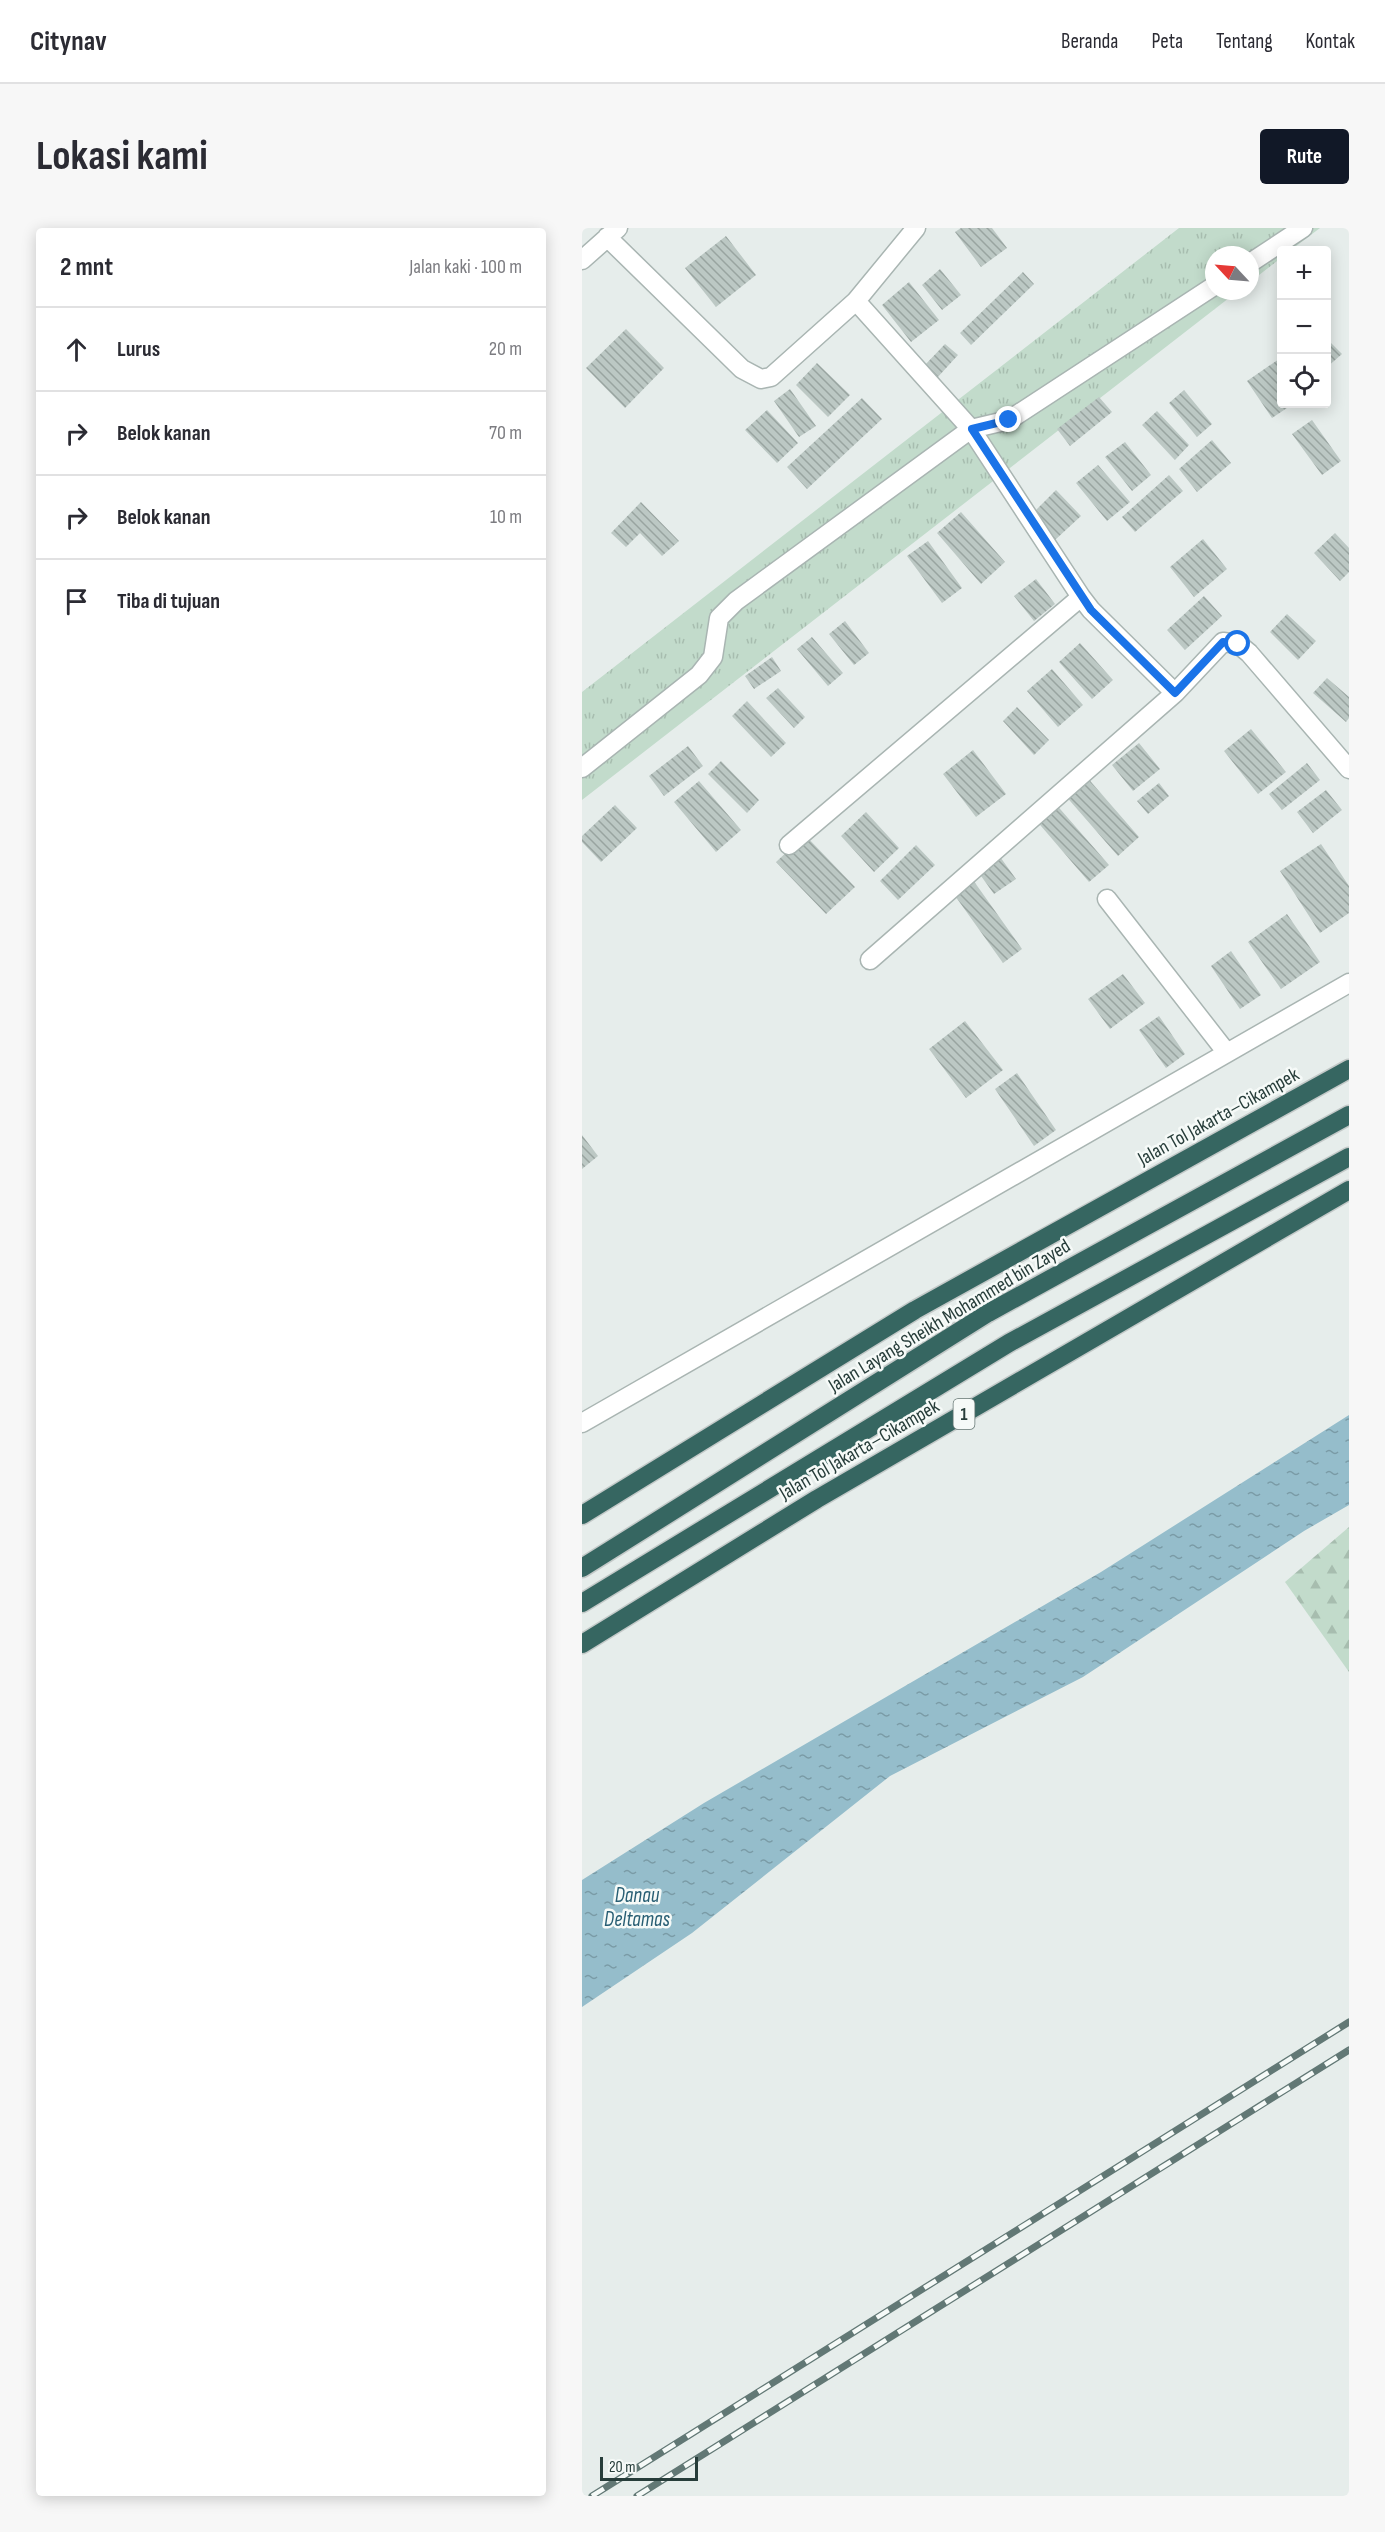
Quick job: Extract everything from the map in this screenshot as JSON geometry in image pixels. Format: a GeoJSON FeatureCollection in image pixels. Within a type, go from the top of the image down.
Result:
{"type":"FeatureCollection","features":[{"type":"Feature","properties":{"kind":"highway","name":"Jalan Tol Jakarta–Cikampek"},"geometry":{"type":"LineString","coordinates":[[582,1515],[915,1310],[1349,1069]]}},
{"type":"Feature","properties":{"kind":"highway","name":"Jalan Layang Sheikh Mohammed bin Zayed"},"geometry":{"type":"LineString","coordinates":[[582,1568],[987,1313],[1349,1115]]}},
{"type":"Feature","properties":{"kind":"highway","name":"1"},"geometry":{"type":"LineString","coordinates":[[582,1603],[1009,1343],[1349,1157]]}},
{"type":"Feature","properties":{"kind":"highway","name":"Jalan Tol Jakarta–Cikampek"},"geometry":{"type":"LineString","coordinates":[[582,1644],[817,1499],[1349,1190]]}},
{"type":"Feature","properties":{"kind":"street"},"geometry":{"type":"LineString","coordinates":[[582,260],[612,233],[742,369],[761,379],[771,377],[856,301],[916,228]]}},
{"type":"Feature","properties":{"kind":"street"},"geometry":{"type":"LineString","coordinates":[[1259,257],[1303,228]]}},
{"type":"Feature","properties":{"kind":"street"},"geometry":{"type":"LineString","coordinates":[[582,768],[699,675],[713,657],[716,631],[726,609],[972,429],[1009,420],[1205,292]]}},
{"type":"Feature","properties":{"kind":"street"},"geometry":{"type":"LineString","coordinates":[[856,301],[972,429],[1091,610],[1175,693]]}},
{"type":"Feature","properties":{"kind":"street"},"geometry":{"type":"LineString","coordinates":[[789,845],[1081,597]]}},
{"type":"Feature","properties":{"kind":"street"},"geometry":{"type":"LineString","coordinates":[[870,960],[1175,693],[1223,642],[1238,644],[1249,652],[1349,770]]}},
{"type":"Feature","properties":{"kind":"street"},"geometry":{"type":"LineString","coordinates":[[1107,899],[1227,1053]]}},
{"type":"Feature","properties":{"kind":"street"},"geometry":{"type":"LineString","coordinates":[[582,1423],[1349,983]]}},
{"type":"Feature","properties":{"kind":"green space"},"geometry":{"type":"Polygon","coordinates":[[[1179,228],[1320,228],[1296,246],[1277,246],[1277,261],[1259,275],[1259,246],[1205,246],[1205,300],[1226,300],[582,800],[582,692],[1179,228]]]}},
{"type":"Feature","properties":{"kind":"green space"},"geometry":{"type":"Polygon","coordinates":[[[1349,1527],[1349,1672],[1285,1582],[1349,1527]]]}},
{"type":"Feature","properties":{"kind":"water","name":"Danau Deltamas"},"geometry":{"type":"Polygon","coordinates":[[[1349,1415],[1349,1505],[1304,1531],[1083,1677],[890,1776],[692,1933],[582,2007],[582,1880],[704,1803],[1101,1572],[1349,1415]]]}},
{"type":"Feature","properties":{"kind":"building"},"geometry":{"type":"Polygon","coordinates":[[[961,228],[992,228],[1007,248],[981,267],[955,232],[961,228]]]}},
{"type":"Feature","properties":{"kind":"building"},"geometry":{"type":"Polygon","coordinates":[[[726,236],[756,275],[716,307],[685,268],[726,236]]]}},
{"type":"Feature","properties":{"kind":"building"},"geometry":{"type":"Polygon","coordinates":[[[940,269],[961,295],[942,310],[922,285],[940,269]]]}},
{"type":"Feature","properties":{"kind":"building"},"geometry":{"type":"Polygon","coordinates":[[[1023,272],[1034,284],[971,345],[960,333],[1023,272]]]}},
{"type":"Feature","properties":{"kind":"building"},"geometry":{"type":"Polygon","coordinates":[[[909,282],[939,320],[911,342],[882,305],[909,282]]]}},
{"type":"Feature","properties":{"kind":"building"},"geometry":{"type":"Polygon","coordinates":[[[626,329],[664,368],[625,408],[586,368],[626,329]]]}},
{"type":"Feature","properties":{"kind":"building"},"geometry":{"type":"Polygon","coordinates":[[[1331,343],[1342,354],[1331,364],[1331,343]]]}},
{"type":"Feature","properties":{"kind":"building"},"geometry":{"type":"Polygon","coordinates":[[[945,344],[958,355],[937,378],[924,366],[945,344]]]}},
{"type":"Feature","properties":{"kind":"building"},"geometry":{"type":"Polygon","coordinates":[[[1277,360],[1277,408],[1287,408],[1272,418],[1247,381],[1277,360]]]}},
{"type":"Feature","properties":{"kind":"building"},"geometry":{"type":"Polygon","coordinates":[[[817,363],[850,395],[828,417],[796,385],[817,363]]]}},
{"type":"Feature","properties":{"kind":"building"},"geometry":{"type":"Polygon","coordinates":[[[790,389],[816,426],[799,437],[774,401],[790,389]]]}},
{"type":"Feature","properties":{"kind":"building"},"geometry":{"type":"Polygon","coordinates":[[[1184,390],[1212,424],[1197,437],[1169,403],[1184,390]]]}},
{"type":"Feature","properties":{"kind":"building"},"geometry":{"type":"Polygon","coordinates":[[[1099,397],[1112,412],[1070,446],[1057,429],[1099,397]]]}},
{"type":"Feature","properties":{"kind":"building"},"geometry":{"type":"Polygon","coordinates":[[[862,398],[882,419],[807,489],[787,467],[862,398]]]}},
{"type":"Feature","properties":{"kind":"building"},"geometry":{"type":"Polygon","coordinates":[[[767,410],[798,443],[777,463],[745,430],[767,410]]]}},
{"type":"Feature","properties":{"kind":"building"},"geometry":{"type":"Polygon","coordinates":[[[1157,411],[1189,445],[1175,460],[1142,425],[1157,411]]]}},
{"type":"Feature","properties":{"kind":"building"},"geometry":{"type":"Polygon","coordinates":[[[1312,420],[1341,461],[1322,475],[1292,434],[1312,420]]]}},
{"type":"Feature","properties":{"kind":"building"},"geometry":{"type":"Polygon","coordinates":[[[1212,440],[1231,463],[1197,492],[1179,469],[1212,440]]]}},
{"type":"Feature","properties":{"kind":"building"},"geometry":{"type":"Polygon","coordinates":[[[1125,442],[1151,475],[1132,491],[1105,457],[1125,442]]]}},
{"type":"Feature","properties":{"kind":"building"},"geometry":{"type":"Polygon","coordinates":[[[1098,465],[1130,502],[1107,521],[1076,483],[1098,465]]]}},
{"type":"Feature","properties":{"kind":"building"},"geometry":{"type":"Polygon","coordinates":[[[1169,475],[1183,491],[1135,532],[1122,517],[1169,475]]]}},
{"type":"Feature","properties":{"kind":"building"},"geometry":{"type":"Polygon","coordinates":[[[1056,490],[1081,516],[1055,540],[1031,515],[1056,490]]]}},
{"type":"Feature","properties":{"kind":"building"},"geometry":{"type":"Polygon","coordinates":[[[641,502],[679,541],[662,556],[640,533],[626,547],[611,533],[641,502]]]}},
{"type":"Feature","properties":{"kind":"building"},"geometry":{"type":"Polygon","coordinates":[[[961,512],[1005,562],[981,584],[937,533],[961,512]]]}},
{"type":"Feature","properties":{"kind":"building"},"geometry":{"type":"Polygon","coordinates":[[[1335,533],[1349,548],[1349,572],[1340,581],[1314,553],[1335,533]]]}},
{"type":"Feature","properties":{"kind":"building"},"geometry":{"type":"Polygon","coordinates":[[[1203,539],[1227,569],[1194,597],[1170,567],[1203,539]]]}},
{"type":"Feature","properties":{"kind":"building"},"geometry":{"type":"Polygon","coordinates":[[[928,541],[962,588],[942,603],[907,556],[928,541]]]}},
{"type":"Feature","properties":{"kind":"building"},"geometry":{"type":"Polygon","coordinates":[[[1036,579],[1055,604],[1034,621],[1014,596],[1036,579]]]}},
{"type":"Feature","properties":{"kind":"building"},"geometry":{"type":"Polygon","coordinates":[[[1204,596],[1222,616],[1185,650],[1167,630],[1204,596]]]}},
{"type":"Feature","properties":{"kind":"building"},"geometry":{"type":"Polygon","coordinates":[[[1287,614],[1316,641],[1298,660],[1270,632],[1287,614]]]}},
{"type":"Feature","properties":{"kind":"building"},"geometry":{"type":"Polygon","coordinates":[[[845,621],[869,653],[854,665],[829,634],[845,621]]]}},
{"type":"Feature","properties":{"kind":"building"},"geometry":{"type":"Polygon","coordinates":[[[812,637],[843,673],[828,686],[797,649],[812,637]]]}},
{"type":"Feature","properties":{"kind":"building"},"geometry":{"type":"Polygon","coordinates":[[[1080,643],[1113,680],[1092,699],[1059,662],[1080,643]]]}},
{"type":"Feature","properties":{"kind":"building"},"geometry":{"type":"Polygon","coordinates":[[[772,657],[781,671],[754,689],[745,676],[772,657]]]}},
{"type":"Feature","properties":{"kind":"building"},"geometry":{"type":"Polygon","coordinates":[[[1052,669],[1083,705],[1058,727],[1027,691],[1052,669]]]}},
{"type":"Feature","properties":{"kind":"building"},"geometry":{"type":"Polygon","coordinates":[[[1327,678],[1349,697],[1349,718],[1346,722],[1313,693],[1327,678]]]}},
{"type":"Feature","properties":{"kind":"building"},"geometry":{"type":"Polygon","coordinates":[[[778,688],[805,717],[794,728],[766,698],[778,688]]]}},
{"type":"Feature","properties":{"kind":"building"},"geometry":{"type":"Polygon","coordinates":[[[747,701],[786,743],[771,757],[732,716],[747,701]]]}},
{"type":"Feature","properties":{"kind":"building"},"geometry":{"type":"Polygon","coordinates":[[[1017,707],[1049,740],[1034,755],[1003,721],[1017,707]]]}},
{"type":"Feature","properties":{"kind":"building"},"geometry":{"type":"Polygon","coordinates":[[[1251,729],[1286,772],[1258,794],[1224,751],[1251,729]]]}},
{"type":"Feature","properties":{"kind":"building"},"geometry":{"type":"Polygon","coordinates":[[[1139,743],[1160,769],[1133,791],[1112,765],[1139,743]]]}},
{"type":"Feature","properties":{"kind":"building"},"geometry":{"type":"Polygon","coordinates":[[[688,746],[703,766],[664,796],[649,776],[688,746]]]}},
{"type":"Feature","properties":{"kind":"building"},"geometry":{"type":"Polygon","coordinates":[[[973,750],[1006,794],[976,817],[943,774],[973,750]]]}},
{"type":"Feature","properties":{"kind":"building"},"geometry":{"type":"Polygon","coordinates":[[[721,761],[759,800],[747,813],[708,774],[721,761]]]}},
{"type":"Feature","properties":{"kind":"building"},"geometry":{"type":"Polygon","coordinates":[[[1307,763],[1320,780],[1282,810],[1269,794],[1307,763]]]}},
{"type":"Feature","properties":{"kind":"building"},"geometry":{"type":"Polygon","coordinates":[[[1085,775],[1139,837],[1118,856],[1064,794],[1085,775]]]}},
{"type":"Feature","properties":{"kind":"building"},"geometry":{"type":"Polygon","coordinates":[[[699,781],[741,830],[716,852],[674,802],[699,781]]]}},
{"type":"Feature","properties":{"kind":"building"},"geometry":{"type":"Polygon","coordinates":[[[1159,783],[1169,796],[1148,814],[1137,801],[1159,783]]]}},
{"type":"Feature","properties":{"kind":"building"},"geometry":{"type":"Polygon","coordinates":[[[1326,790],[1342,810],[1313,833],[1297,812],[1326,790]]]}},
{"type":"Feature","properties":{"kind":"building"},"geometry":{"type":"Polygon","coordinates":[[[1054,802],[1109,865],[1089,882],[1035,819],[1054,802]]]}},
{"type":"Feature","properties":{"kind":"building"},"geometry":{"type":"Polygon","coordinates":[[[615,805],[637,828],[601,862],[582,842],[582,836],[615,805]]]}},
{"type":"Feature","properties":{"kind":"building"},"geometry":{"type":"Polygon","coordinates":[[[866,812],[899,848],[874,872],[841,836],[866,812]]]}},
{"type":"Feature","properties":{"kind":"building"},"geometry":{"type":"Polygon","coordinates":[[[805,835],[855,887],[826,914],[776,862],[805,835]]]}},
{"type":"Feature","properties":{"kind":"building"},"geometry":{"type":"Polygon","coordinates":[[[1321,844],[1349,886],[1349,913],[1320,933],[1280,871],[1321,844]]]}},
{"type":"Feature","properties":{"kind":"building"},"geometry":{"type":"Polygon","coordinates":[[[916,845],[935,865],[898,900],[880,881],[916,845]]]}},
{"type":"Feature","properties":{"kind":"building"},"geometry":{"type":"Polygon","coordinates":[[[998,854],[1016,879],[994,894],[976,869],[998,854]]]}},
{"type":"Feature","properties":{"kind":"building"},"geometry":{"type":"Polygon","coordinates":[[[973,880],[1022,949],[1003,963],[953,893],[973,880]]]}},
{"type":"Feature","properties":{"kind":"building"},"geometry":{"type":"Polygon","coordinates":[[[1287,914],[1320,962],[1281,989],[1248,942],[1287,914]]]}},
{"type":"Feature","properties":{"kind":"building"},"geometry":{"type":"Polygon","coordinates":[[[1231,951],[1261,995],[1240,1009],[1211,966],[1231,951]]]}},
{"type":"Feature","properties":{"kind":"building"},"geometry":{"type":"Polygon","coordinates":[[[1123,974],[1145,1003],[1110,1029],[1088,999],[1123,974]]]}},
{"type":"Feature","properties":{"kind":"building"},"geometry":{"type":"Polygon","coordinates":[[[1159,1016],[1185,1054],[1166,1068],[1139,1030],[1159,1016]]]}},
{"type":"Feature","properties":{"kind":"building"},"geometry":{"type":"Polygon","coordinates":[[[965,1021],[1003,1070],[966,1098],[929,1049],[965,1021]]]}},
{"type":"Feature","properties":{"kind":"building"},"geometry":{"type":"Polygon","coordinates":[[[1017,1073],[1056,1130],[1034,1146],[995,1089],[1017,1073]]]}},
{"type":"Feature","properties":{"kind":"building"},"geometry":{"type":"Polygon","coordinates":[[[582,1135],[598,1156],[582,1169],[582,1135]]]}},
{"type":"Feature","properties":{"kind":"railway"},"geometry":{"type":"LineString","coordinates":[[592,2496],[1349,2022]]}},
{"type":"Feature","properties":{"kind":"railway"},"geometry":{"type":"LineString","coordinates":[[637,2496],[1349,2050]]}},
{"type":"Feature","properties":{"kind":"route"},"geometry":{"type":"LineString","coordinates":[[1009,420],[972,429],[1081,597],[1091,610],[1175,693],[1223,642],[1238,644]]}}]}
